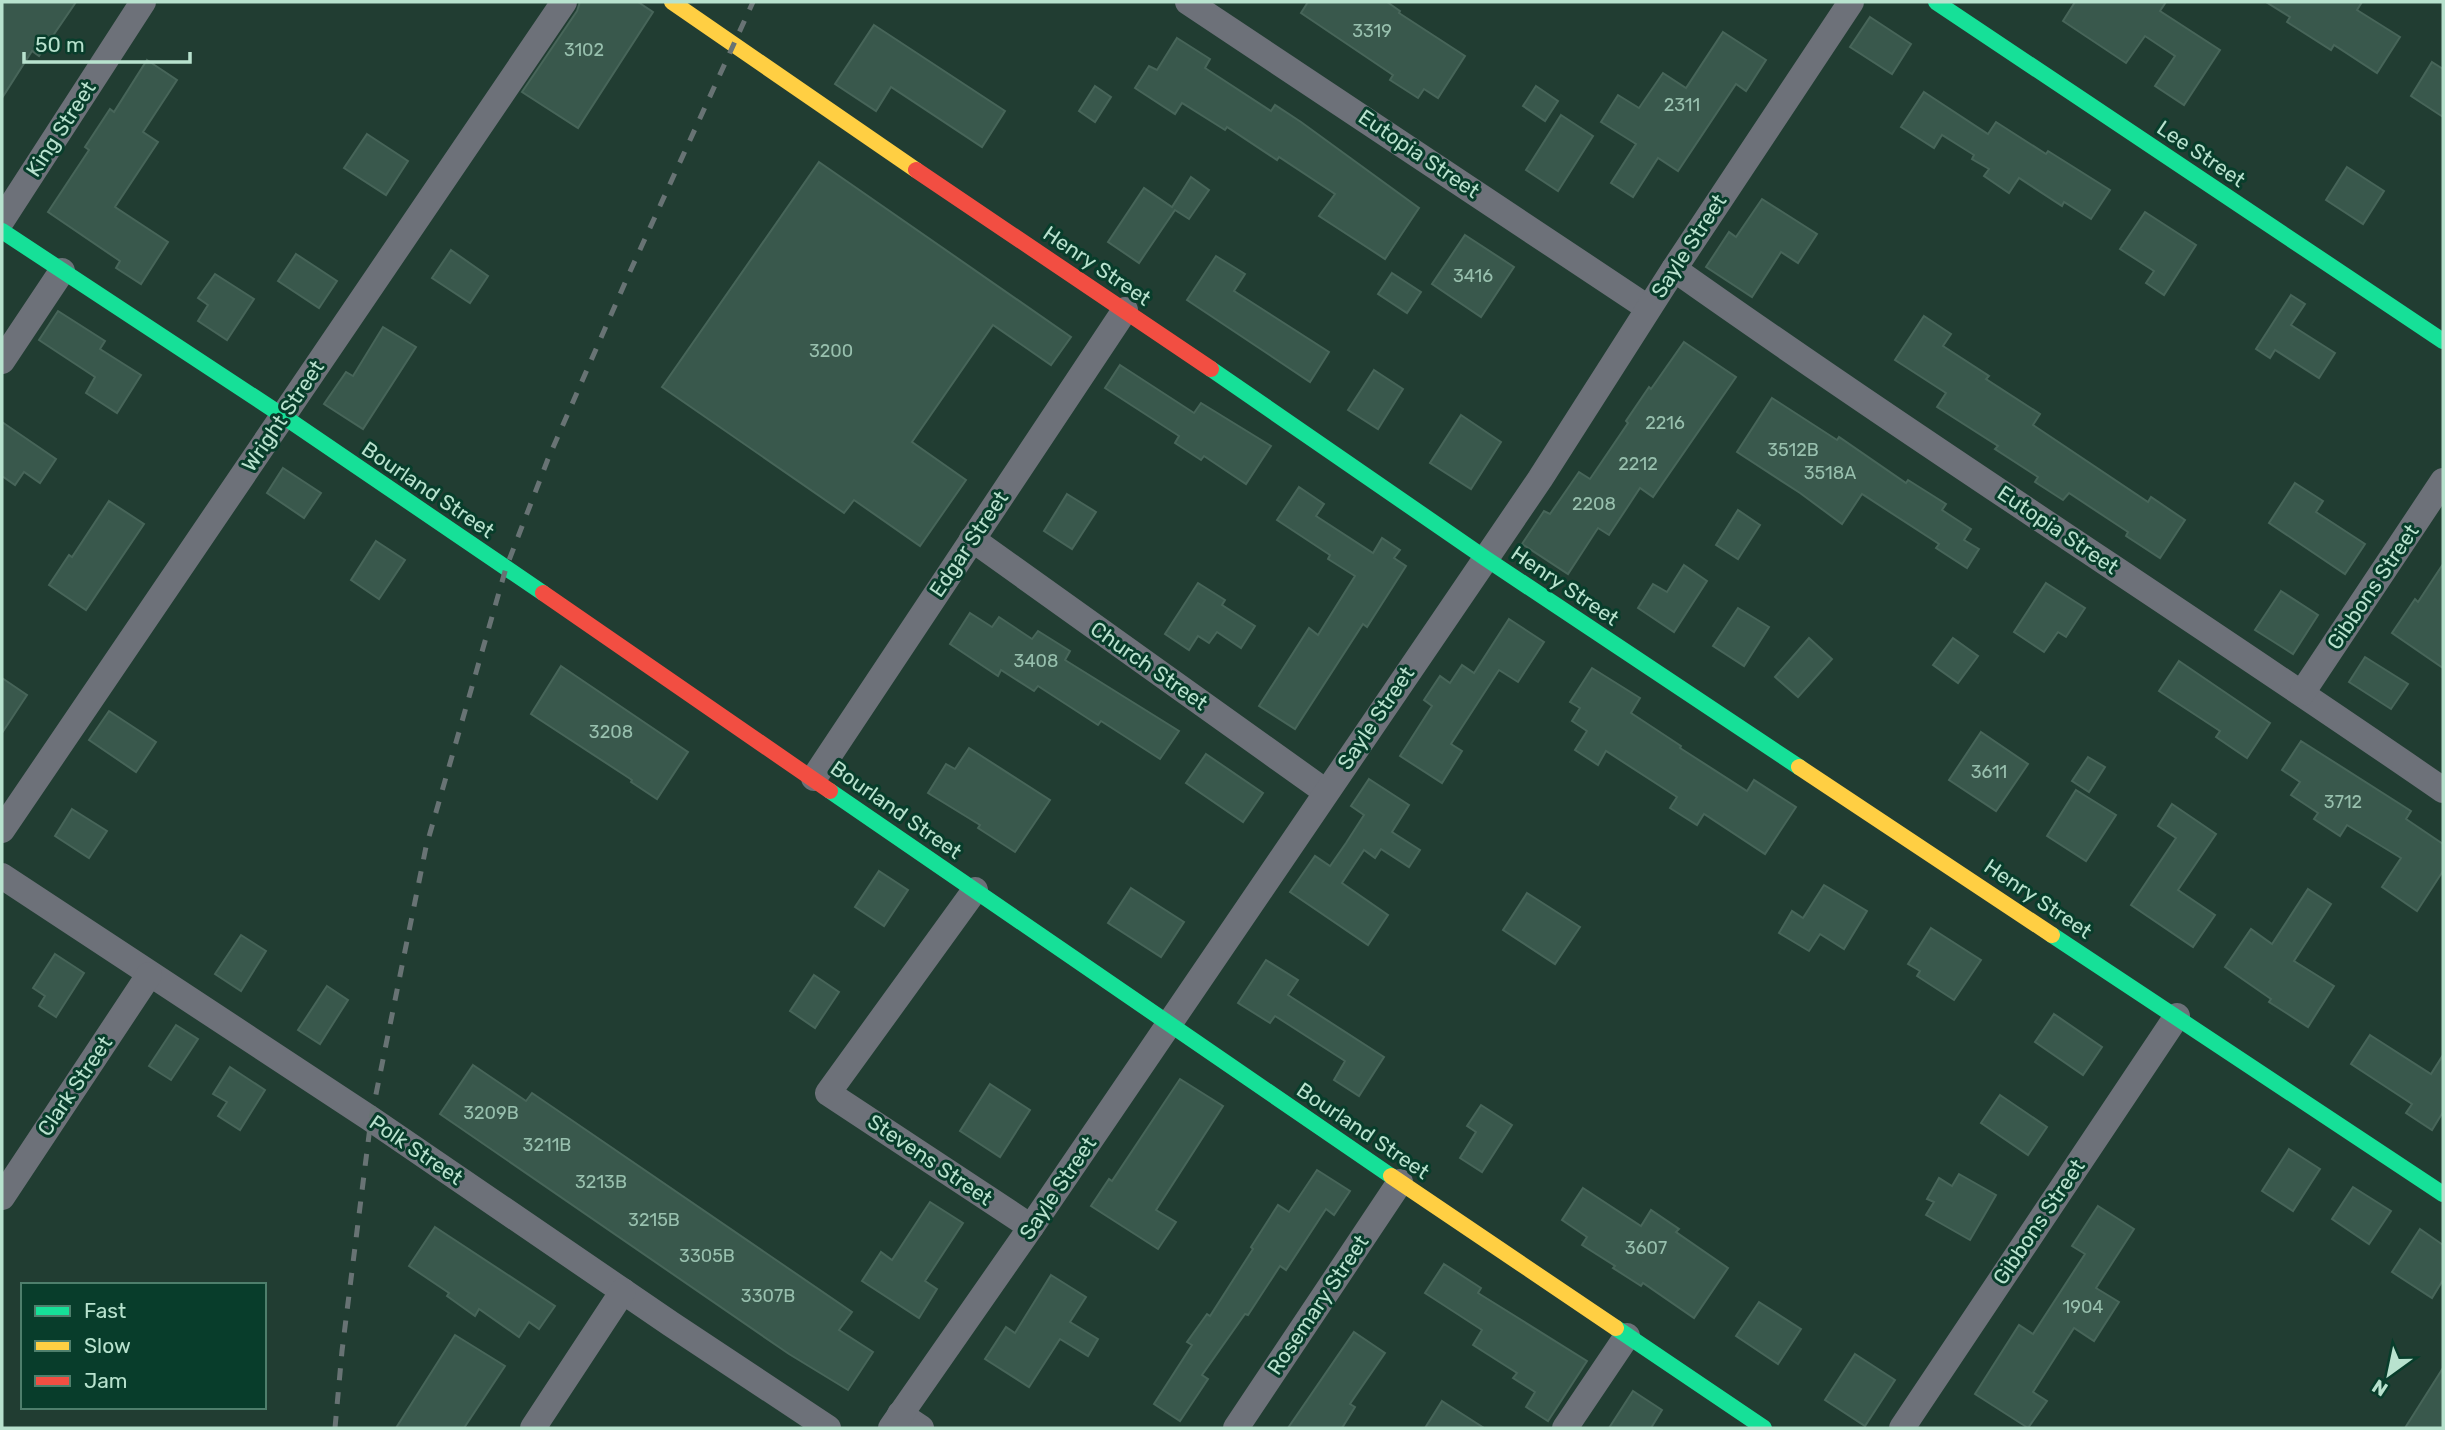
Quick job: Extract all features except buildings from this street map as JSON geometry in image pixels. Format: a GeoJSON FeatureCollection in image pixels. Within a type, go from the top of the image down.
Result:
{"type":"FeatureCollection","features":[{"type":"Feature","properties":{"kind":"street","name":"King Street"},"geometry":{"type":"LineString","coordinates":[[2,220],[143,2]]}},
{"type":"Feature","properties":{"kind":"street","name":"Wright Street"},"geometry":{"type":"LineString","coordinates":[[2,830],[564,2]]}},
{"type":"Feature","properties":{"kind":"street","name":"Henry Street"},"geometry":{"type":"LineString","coordinates":[[672,2],[807,97],[1125,310],[1485,558],[2443,1194]]}},
{"type":"Feature","properties":{"kind":"street","name":"Eutopia Street"},"geometry":{"type":"LineString","coordinates":[[1188,2],[1648,308]]}},
{"type":"Feature","properties":{"kind":"street","name":"Sayle Street"},"geometry":{"type":"LineString","coordinates":[[904,1424],[1031,1227],[1540,479],[1674,268],[1851,2]]}},
{"type":"Feature","properties":{"kind":"street","name":"Lee Street"},"geometry":{"type":"LineString","coordinates":[[1936,2],[2443,341]]}},
{"type":"Feature","properties":{"kind":"street","name":"Bourland Street"},"geometry":{"type":"LineString","coordinates":[[2,231],[283,416],[1763,1428]]}},
{"type":"Feature","properties":{"kind":"street","name":"Eutopia Street"},"geometry":{"type":"LineString","coordinates":[[1674,268],[1792,352],[2443,790]]}},
{"type":"Feature","properties":{"kind":"street"},"geometry":{"type":"LineString","coordinates":[[2,361],[62,271]]}},
{"type":"Feature","properties":{"kind":"street","name":"Edgar Street"},"geometry":{"type":"LineString","coordinates":[[814,778],[1125,310]]}},
{"type":"Feature","properties":{"kind":"street","name":"Gibbons Street"},"geometry":{"type":"LineString","coordinates":[[2302,693],[2443,481]]}},
{"type":"Feature","properties":{"kind":"street","name":"Church Street"},"geometry":{"type":"LineString","coordinates":[[972,539],[1326,792]]}},
{"type":"Feature","properties":{"kind":"street","name":"Polk Street"},"geometry":{"type":"LineString","coordinates":[[2,876],[372,1119],[623,1292],[828,1428]]}},
{"type":"Feature","properties":{"kind":"street","name":"Stevens Street"},"geometry":{"type":"LineString","coordinates":[[975,890],[828,1093],[1031,1227]]}},
{"type":"Feature","properties":{"kind":"street","name":"Clark Street"},"geometry":{"type":"LineString","coordinates":[[2,1197],[149,975]]}},
{"type":"Feature","properties":{"kind":"street","name":"Gibbons Street"},"geometry":{"type":"LineString","coordinates":[[1902,1428],[2177,1016]]}},
{"type":"Feature","properties":{"kind":"street","name":"Rosemary Street"},"geometry":{"type":"LineString","coordinates":[[1236,1428],[1400,1182]]}},
{"type":"Feature","properties":{"kind":"street"},"geometry":{"type":"LineString","coordinates":[[533,1428],[623,1292]]}},
{"type":"Feature","properties":{"kind":"street"},"geometry":{"type":"LineString","coordinates":[[1565,1428],[1626,1336]]}},
{"type":"Feature","properties":{"kind":"railway"},"geometry":{"type":"LineString","coordinates":[[335,1428],[371,1119],[426,847],[506,568],[548,459],[753,2]]}},
{"type":"Feature","properties":{"kind":"traffic: fast"},"geometry":{"type":"LineString","coordinates":[[1936,2],[2443,341]]}},
{"type":"Feature","properties":{"kind":"traffic: fast"},"geometry":{"type":"LineString","coordinates":[[2,231],[283,416],[543,593]]}},
{"type":"Feature","properties":{"kind":"traffic: fast"},"geometry":{"type":"LineString","coordinates":[[1211,369],[1485,558],[1799,767]]}},
{"type":"Feature","properties":{"kind":"traffic: fast"},"geometry":{"type":"LineString","coordinates":[[830,791],[1391,1176]]}},
{"type":"Feature","properties":{"kind":"traffic: fast"},"geometry":{"type":"LineString","coordinates":[[2052,935],[2443,1194]]}},
{"type":"Feature","properties":{"kind":"traffic: fast"},"geometry":{"type":"LineString","coordinates":[[1616,1328],[1764,1428]]}},
{"type":"Feature","properties":{"kind":"traffic: slow"},"geometry":{"type":"LineString","coordinates":[[672,2],[916,170]]}},
{"type":"Feature","properties":{"kind":"traffic: slow"},"geometry":{"type":"LineString","coordinates":[[1799,767],[2052,935]]}},
{"type":"Feature","properties":{"kind":"traffic: slow"},"geometry":{"type":"LineString","coordinates":[[1391,1176],[1616,1328]]}},
{"type":"Feature","properties":{"kind":"traffic: jam"},"geometry":{"type":"LineString","coordinates":[[916,170],[1211,369]]}},
{"type":"Feature","properties":{"kind":"traffic: jam"},"geometry":{"type":"LineString","coordinates":[[543,593],[830,791]]}}]}
